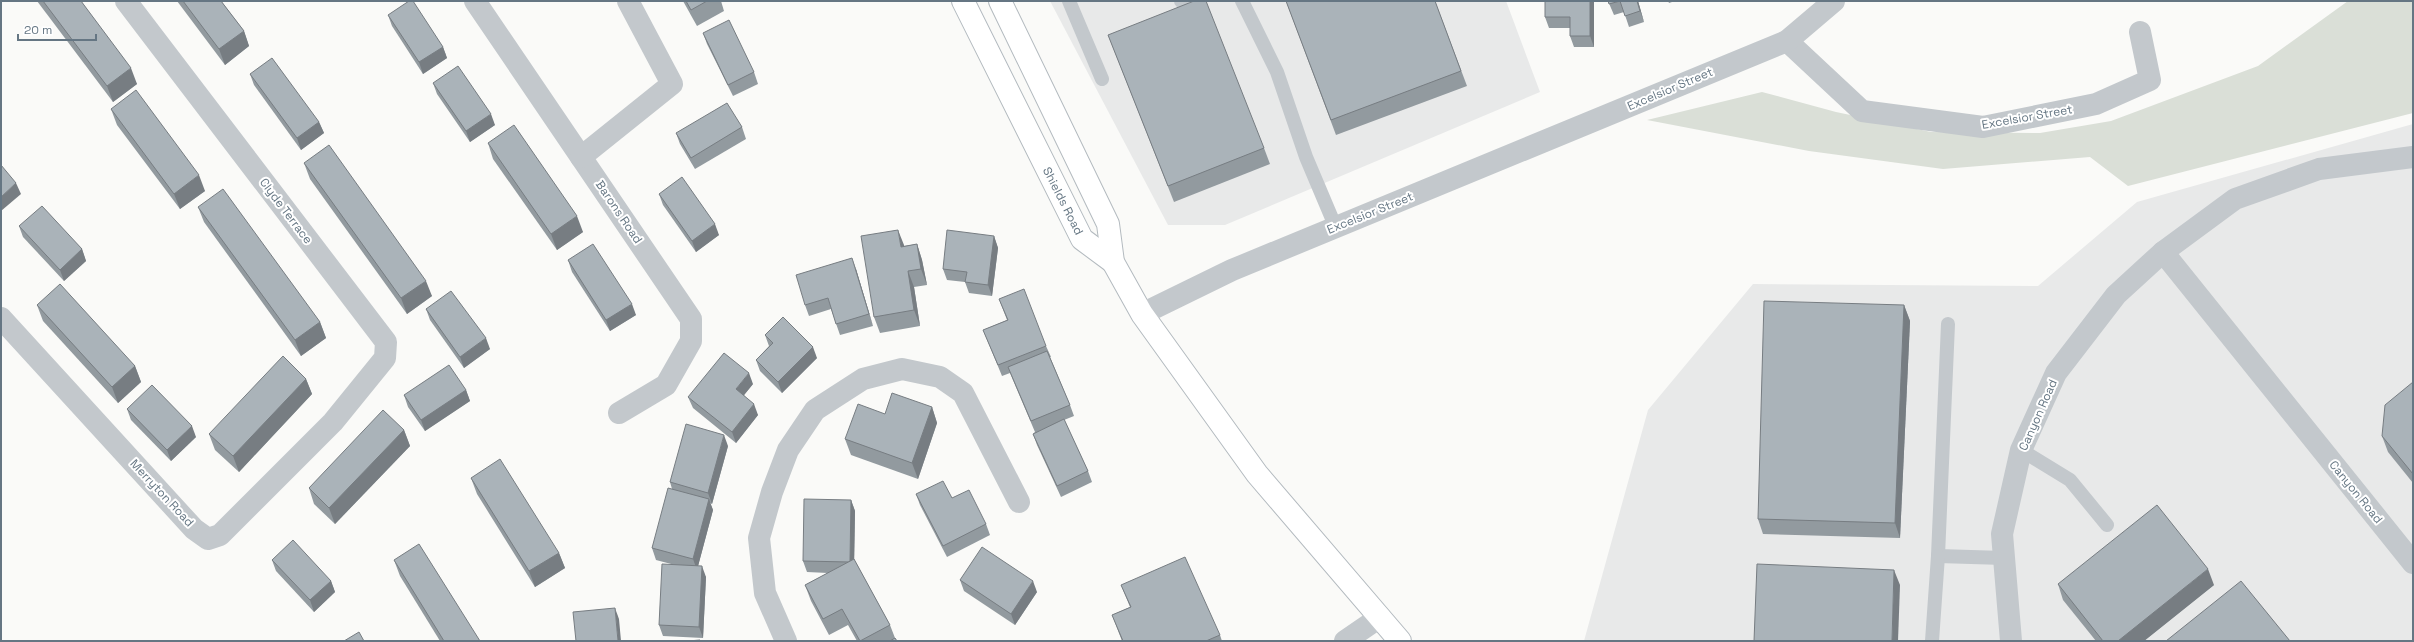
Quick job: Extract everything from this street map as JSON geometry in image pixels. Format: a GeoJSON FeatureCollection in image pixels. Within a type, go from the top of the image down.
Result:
{"type":"FeatureCollection","features":[{"type":"Feature","properties":{"kind":"main road","name":"Shields Road"},"geometry":{"type":"LineString","coordinates":[[963,1],[1082,239],[1113,262]]}},
{"type":"Feature","properties":{"kind":"main road"},"geometry":{"type":"LineString","coordinates":[[1000,1],[1108,224],[1113,262],[1142,314],[1257,474],[1400,641]]}},
{"type":"Feature","properties":{"kind":"street","name":"Clyde Terrace"},"geometry":{"type":"LineString","coordinates":[[126,1],[386,342],[385,358],[334,422]]}},
{"type":"Feature","properties":{"kind":"street","name":"Barons Road"},"geometry":{"type":"LineString","coordinates":[[475,1],[691,319],[691,341],[666,385],[619,413]]}},
{"type":"Feature","properties":{"kind":"street"},"geometry":{"type":"LineString","coordinates":[[582,157],[672,84],[628,1]]}},
{"type":"Feature","properties":{"kind":"street"},"geometry":{"type":"LineString","coordinates":[[1787,41],[1834,1]]}},
{"type":"Feature","properties":{"kind":"street","name":"Excelsior Street"},"geometry":{"type":"LineString","coordinates":[[1142,314],[1232,270],[1787,41],[1862,111],[1983,127],[2096,104],[2150,80],[2140,32]]}},
{"type":"Feature","properties":{"kind":"street","name":"Canyon Road"},"geometry":{"type":"LineString","coordinates":[[2011,641],[2002,534],[2021,450],[2056,373],[2116,295],[2163,252],[2235,199],[2319,169],[2413,157]]}},
{"type":"Feature","properties":{"kind":"street","name":"Canyon Road"},"geometry":{"type":"LineString","coordinates":[[2163,252],[2413,563]]}},
{"type":"Feature","properties":{"kind":"street","name":"Merryton Road"},"geometry":{"type":"LineString","coordinates":[[1,318],[194,529],[208,539],[220,535],[334,422]]}},
{"type":"Feature","properties":{"kind":"street"},"geometry":{"type":"LineString","coordinates":[[786,641],[765,593],[759,538],[772,492],[788,450],[815,410],[863,379],[902,369],[940,377],[962,394],[1019,502]]}},
{"type":"Feature","properties":{"kind":"street"},"geometry":{"type":"LineString","coordinates":[[1345,641],[1380,617]]}},
{"type":"Feature","properties":{"kind":"lane"},"geometry":{"type":"LineString","coordinates":[[1069,1],[1102,79]]}},
{"type":"Feature","properties":{"kind":"lane"},"geometry":{"type":"LineString","coordinates":[[1242,1],[1277,72],[1306,157],[1336,228]]}},
{"type":"Feature","properties":{"kind":"lane"},"geometry":{"type":"LineString","coordinates":[[1932,641],[1938,556],[1948,324]]}},
{"type":"Feature","properties":{"kind":"lane"},"geometry":{"type":"LineString","coordinates":[[2021,450],[2070,480],[2108,525]]}},
{"type":"Feature","properties":{"kind":"lane"},"geometry":{"type":"LineString","coordinates":[[1938,556],[2004,558]]}},
{"type":"Feature","properties":{"kind":"shaded area"},"geometry":{"type":"Polygon","coordinates":[[[1050,1],[1506,1],[1540,92],[1225,225],[1168,225],[1050,1]]]}},
{"type":"Feature","properties":{"kind":"shaded area"},"geometry":{"type":"Polygon","coordinates":[[[2348,1],[2413,1],[2413,113],[2128,186],[2090,157],[1943,169],[1809,151],[1647,120],[1762,92],[1836,112],[1931,132],[2040,133],[2111,121],[2258,66],[2348,1]]]}},
{"type":"Feature","properties":{"kind":"shaded area"},"geometry":{"type":"Polygon","coordinates":[[[2413,124],[2413,641],[1584,641],[1648,410],[1753,284],[2038,286],[2137,202],[2413,124]]]}},
{"type":"Feature","properties":{"kind":"building"},"geometry":{"type":"Polygon","coordinates":[[[43,1],[81,1],[131,68],[107,86],[43,1]]]}},
{"type":"Feature","properties":{"kind":"building"},"geometry":{"type":"Polygon","coordinates":[[[183,1],[221,1],[244,31],[219,49],[183,1]]]}},
{"type":"Feature","properties":{"kind":"building"},"geometry":{"type":"Polygon","coordinates":[[[409,1],[413,1],[443,47],[419,62],[388,15],[409,1]]]}},
{"type":"Feature","properties":{"kind":"building"},"geometry":{"type":"Polygon","coordinates":[[[686,1],[707,1],[691,10],[686,1]]]}},
{"type":"Feature","properties":{"kind":"building"},"geometry":{"type":"Polygon","coordinates":[[[1194,1],[1206,1],[1264,148],[1168,186],[1108,35],[1194,1]]]}},
{"type":"Feature","properties":{"kind":"building"},"geometry":{"type":"Polygon","coordinates":[[[1286,1],[1435,1],[1461,71],[1331,120],[1286,1]]]}},
{"type":"Feature","properties":{"kind":"building"},"geometry":{"type":"Polygon","coordinates":[[[1545,1],[1590,1],[1590,36],[1570,36],[1570,17],[1545,17],[1545,1]]]}},
{"type":"Feature","properties":{"kind":"building"},"geometry":{"type":"Polygon","coordinates":[[[1608,1],[1620,1],[1609,4],[1608,1]]]}},
{"type":"Feature","properties":{"kind":"building"},"geometry":{"type":"Polygon","coordinates":[[[1620,1],[1637,1],[1640,11],[1625,16],[1620,1]]]}},
{"type":"Feature","properties":{"kind":"building"},"geometry":{"type":"Polygon","coordinates":[[[729,20],[754,72],[728,85],[703,33],[729,20]]]}},
{"type":"Feature","properties":{"kind":"building"},"geometry":{"type":"Polygon","coordinates":[[[272,58],[319,122],[297,138],[250,74],[272,58]]]}},
{"type":"Feature","properties":{"kind":"building"},"geometry":{"type":"Polygon","coordinates":[[[458,66],[491,114],[466,131],[433,83],[458,66]]]}},
{"type":"Feature","properties":{"kind":"building"},"geometry":{"type":"Polygon","coordinates":[[[136,90],[199,175],[174,194],[111,109],[136,90]]]}},
{"type":"Feature","properties":{"kind":"building"},"geometry":{"type":"Polygon","coordinates":[[[727,103],[742,127],[691,158],[676,133],[727,103]]]}},
{"type":"Feature","properties":{"kind":"building"},"geometry":{"type":"Polygon","coordinates":[[[514,125],[577,216],[551,234],[488,143],[514,125]]]}},
{"type":"Feature","properties":{"kind":"building"},"geometry":{"type":"Polygon","coordinates":[[[329,145],[426,281],[401,298],[304,163],[329,145]]]}},
{"type":"Feature","properties":{"kind":"building"},"geometry":{"type":"Polygon","coordinates":[[[1,165],[16,183],[1,197],[1,165]]]}},
{"type":"Feature","properties":{"kind":"building"},"geometry":{"type":"Polygon","coordinates":[[[682,177],[715,224],[692,241],[659,194],[682,177]]]}},
{"type":"Feature","properties":{"kind":"building"},"geometry":{"type":"Polygon","coordinates":[[[223,189],[320,322],[295,340],[198,207],[223,189]]]}},
{"type":"Feature","properties":{"kind":"building"},"geometry":{"type":"Polygon","coordinates":[[[42,206],[82,249],[60,270],[19,226],[42,206]]]}},
{"type":"Feature","properties":{"kind":"building"},"geometry":{"type":"Polygon","coordinates":[[[898,230],[901,247],[917,244],[921,269],[908,271],[914,310],[874,317],[861,236],[898,230]]]}},
{"type":"Feature","properties":{"kind":"building"},"geometry":{"type":"Polygon","coordinates":[[[947,230],[994,236],[988,285],[965,282],[967,272],[943,269],[947,230]]]}},
{"type":"Feature","properties":{"kind":"building"},"geometry":{"type":"Polygon","coordinates":[[[593,244],[632,304],[606,320],[568,260],[593,244]]]}},
{"type":"Feature","properties":{"kind":"building"},"geometry":{"type":"Polygon","coordinates":[[[852,258],[869,314],[836,324],[828,298],[805,305],[796,275],[852,258]]]}},
{"type":"Feature","properties":{"kind":"building"},"geometry":{"type":"Polygon","coordinates":[[[60,284],[135,366],[112,387],[37,305],[60,284]]]}},
{"type":"Feature","properties":{"kind":"building"},"geometry":{"type":"Polygon","coordinates":[[[1024,289],[1046,346],[998,365],[983,330],[1008,320],[999,299],[1024,289]]]}},
{"type":"Feature","properties":{"kind":"building"},"geometry":{"type":"Polygon","coordinates":[[[451,291],[486,338],[460,357],[426,309],[451,291]]]}},
{"type":"Feature","properties":{"kind":"building"},"geometry":{"type":"Polygon","coordinates":[[[1764,301],[1904,305],[1895,523],[1758,519],[1764,301]]]}},
{"type":"Feature","properties":{"kind":"building"},"geometry":{"type":"Polygon","coordinates":[[[783,317],[813,347],[778,382],[756,360],[773,343],[765,335],[783,317]]]}},
{"type":"Feature","properties":{"kind":"building"},"geometry":{"type":"Polygon","coordinates":[[[1047,351],[1070,405],[1031,421],[1008,367],[1047,351]]]}},
{"type":"Feature","properties":{"kind":"building"},"geometry":{"type":"Polygon","coordinates":[[[724,353],[749,373],[736,389],[754,404],[732,432],[688,397],[724,353]]]}},
{"type":"Feature","properties":{"kind":"building"},"geometry":{"type":"Polygon","coordinates":[[[283,356],[306,379],[233,456],[209,434],[283,356]]]}},
{"type":"Feature","properties":{"kind":"building"},"geometry":{"type":"Polygon","coordinates":[[[449,365],[466,390],[421,420],[404,395],[449,365]]]}},
{"type":"Feature","properties":{"kind":"building"},"geometry":{"type":"Polygon","coordinates":[[[2413,382],[2413,474],[2382,436],[2385,405],[2413,382]]]}},
{"type":"Feature","properties":{"kind":"building"},"geometry":{"type":"Polygon","coordinates":[[[152,385],[192,426],[167,450],[127,409],[152,385]]]}},
{"type":"Feature","properties":{"kind":"building"},"geometry":{"type":"Polygon","coordinates":[[[892,393],[932,407],[912,463],[845,439],[858,404],[885,414],[892,393]]]}},
{"type":"Feature","properties":{"kind":"building"},"geometry":{"type":"Polygon","coordinates":[[[383,410],[404,430],[329,508],[309,488],[383,410]]]}},
{"type":"Feature","properties":{"kind":"building"},"geometry":{"type":"Polygon","coordinates":[[[1064,419],[1088,471],[1057,486],[1033,434],[1064,419]]]}},
{"type":"Feature","properties":{"kind":"building"},"geometry":{"type":"Polygon","coordinates":[[[686,424],[724,435],[708,493],[670,482],[686,424]]]}},
{"type":"Feature","properties":{"kind":"building"},"geometry":{"type":"Polygon","coordinates":[[[500,459],[559,553],[529,571],[471,478],[500,459]]]}},
{"type":"Feature","properties":{"kind":"building"},"geometry":{"type":"Polygon","coordinates":[[[943,481],[952,498],[969,490],[986,524],[943,546],[916,494],[943,481]]]}},
{"type":"Feature","properties":{"kind":"building"},"geometry":{"type":"Polygon","coordinates":[[[668,488],[709,499],[693,559],[652,548],[668,488]]]}},
{"type":"Feature","properties":{"kind":"building"},"geometry":{"type":"Polygon","coordinates":[[[804,499],[851,500],[849,562],[803,561],[804,499]]]}},
{"type":"Feature","properties":{"kind":"building"},"geometry":{"type":"Polygon","coordinates":[[[2157,505],[2208,569],[2118,641],[2103,641],[2058,584],[2157,505]]]}},
{"type":"Feature","properties":{"kind":"building"},"geometry":{"type":"Polygon","coordinates":[[[293,540],[331,581],[310,600],[272,560],[293,540]]]}},
{"type":"Feature","properties":{"kind":"building"},"geometry":{"type":"Polygon","coordinates":[[[419,544],[480,641],[444,641],[394,560],[419,544]]]}},
{"type":"Feature","properties":{"kind":"building"},"geometry":{"type":"Polygon","coordinates":[[[982,547],[1033,581],[1011,614],[960,580],[982,547]]]}},
{"type":"Feature","properties":{"kind":"building"},"geometry":{"type":"Polygon","coordinates":[[[1185,557],[1220,635],[1206,641],[1123,641],[1112,615],[1131,607],[1121,585],[1185,557]]]}},
{"type":"Feature","properties":{"kind":"building"},"geometry":{"type":"Polygon","coordinates":[[[854,559],[890,625],[860,641],[842,609],[823,619],[805,585],[854,559]]]}},
{"type":"Feature","properties":{"kind":"building"},"geometry":{"type":"Polygon","coordinates":[[[662,564],[702,566],[699,627],[659,625],[662,564]]]}},
{"type":"Feature","properties":{"kind":"building"},"geometry":{"type":"Polygon","coordinates":[[[1757,564],[1894,570],[1892,641],[1754,641],[1757,564]]]}},
{"type":"Feature","properties":{"kind":"building"},"geometry":{"type":"Polygon","coordinates":[[[2241,581],[2290,641],[2166,641],[2241,581]]]}},
{"type":"Feature","properties":{"kind":"building"},"geometry":{"type":"Polygon","coordinates":[[[615,608],[618,641],[576,641],[573,612],[615,608]]]}},
{"type":"Feature","properties":{"kind":"building"},"geometry":{"type":"Polygon","coordinates":[[[359,632],[364,641],[344,641],[359,632]]]}},
{"type":"Feature","properties":{"kind":"building"},"geometry":{"type":"Polygon","coordinates":[[[895,638],[897,641],[890,641],[895,638]]]}}]}
